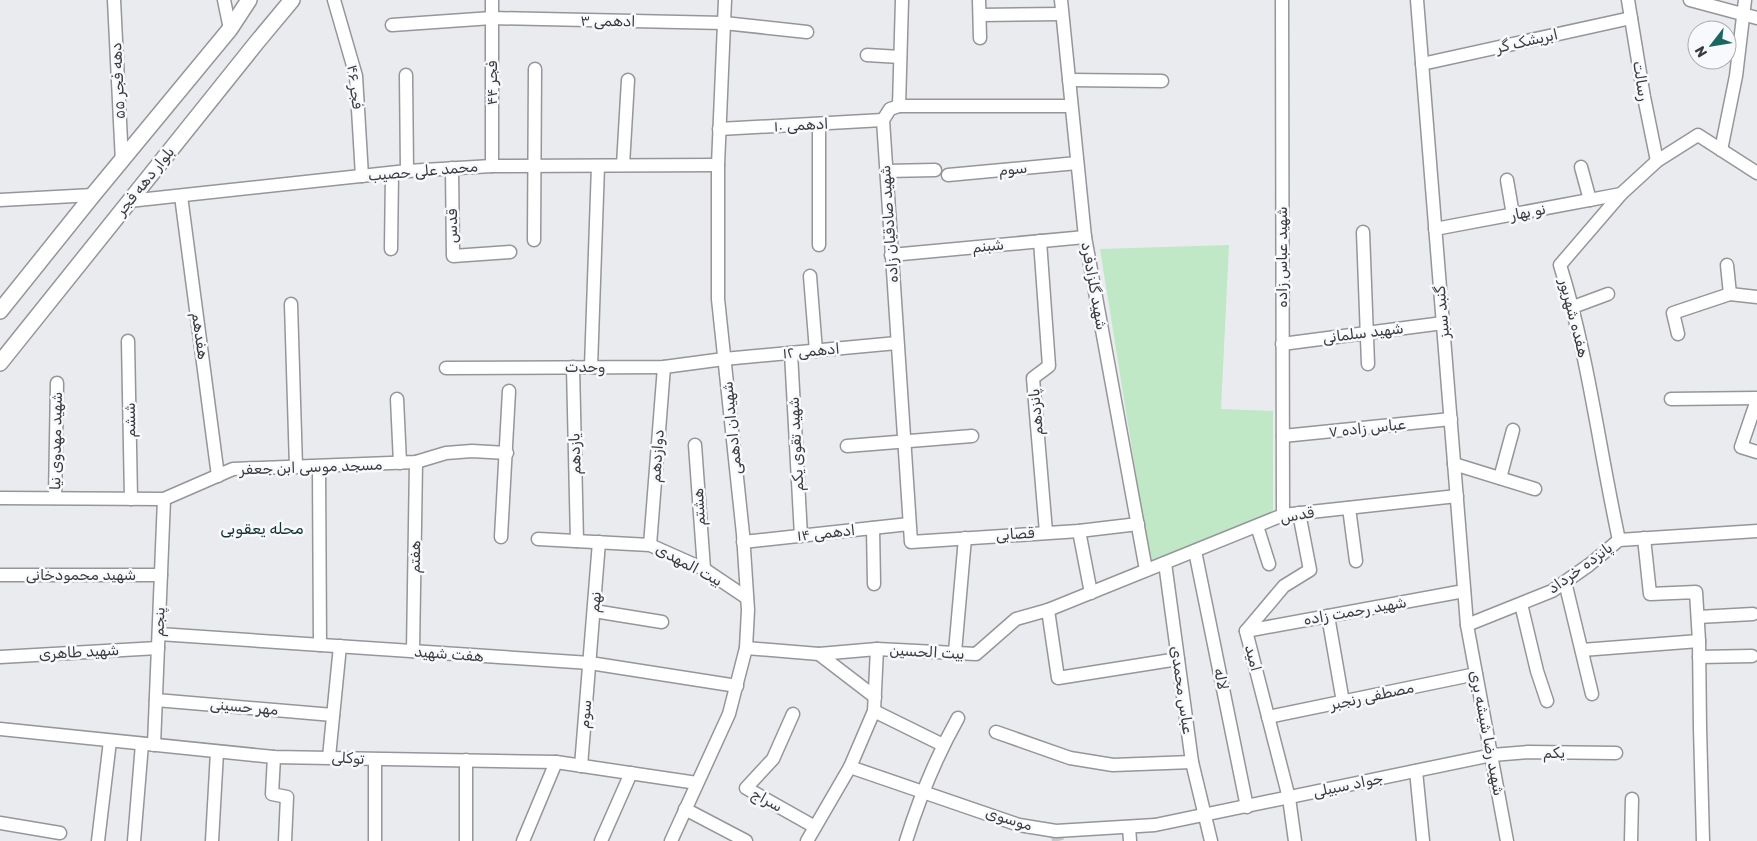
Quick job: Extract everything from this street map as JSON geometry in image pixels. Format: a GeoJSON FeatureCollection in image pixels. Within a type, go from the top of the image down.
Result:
{"type":"FeatureCollection","features":[{"type":"Feature","properties":{"kind":"main road","name":"بلوار دهه فجر"},"geometry":{"type":"LineString","coordinates":[[0,311],[230,29],[249,0]]}},
{"type":"Feature","properties":{"kind":"main road","name":"بلوار دهه فجر"},"geometry":{"type":"LineString","coordinates":[[0,363],[292,0]]}},
{"type":"Feature","properties":{"kind":"street","name":"دهه فجر ۵۵"},"geometry":{"type":"LineString","coordinates":[[114,0],[122,162]]}},
{"type":"Feature","properties":{"kind":"street"},"geometry":{"type":"LineString","coordinates":[[224,0],[230,29]]}},
{"type":"Feature","properties":{"kind":"street","name":"فجر ۴۶"},"geometry":{"type":"LineString","coordinates":[[334,0],[356,76],[362,176]]}},
{"type":"Feature","properties":{"kind":"street","name":"فجر ۴۴"},"geometry":{"type":"LineString","coordinates":[[492,0],[492,166]]}},
{"type":"Feature","properties":{"kind":"street","name":"شهیدان ادهمی"},"geometry":{"type":"LineString","coordinates":[[671,841],[729,714],[746,648],[747,598],[743,542],[718,300],[718,165],[725,0]]}},
{"type":"Feature","properties":{"kind":"street"},"geometry":{"type":"LineString","coordinates":[[899,106],[902,0]]}},
{"type":"Feature","properties":{"kind":"street"},"geometry":{"type":"LineString","coordinates":[[979,0],[980,38]]}},
{"type":"Feature","properties":{"kind":"street","name":"شهید گلزادفرد"},"geometry":{"type":"LineString","coordinates":[[1061,0],[1085,237],[1146,570]]}},
{"type":"Feature","properties":{"kind":"street","name":"شهید عباس زاده"},"geometry":{"type":"LineString","coordinates":[[1282,0],[1283,515]]}},
{"type":"Feature","properties":{"kind":"street","name":"گنبد سبز"},"geometry":{"type":"LineString","coordinates":[[1417,0],[1467,625]]}},
{"type":"Feature","properties":{"kind":"street","name":"رسالت"},"geometry":{"type":"LineString","coordinates":[[1628,0],[1657,161]]}},
{"type":"Feature","properties":{"kind":"street"},"geometry":{"type":"LineString","coordinates":[[1690,0],[1757,18]]}},
{"type":"Feature","properties":{"kind":"street"},"geometry":{"type":"LineString","coordinates":[[1721,150],[1736,76],[1745,0]]}},
{"type":"Feature","properties":{"kind":"street"},"geometry":{"type":"LineString","coordinates":[[980,15],[1062,14]]}},
{"type":"Feature","properties":{"kind":"street","name":"ادهمی ۳"},"geometry":{"type":"LineString","coordinates":[[392,25],[492,18],[724,24],[807,32]]}},
{"type":"Feature","properties":{"kind":"street","name":"ابریشک گر"},"geometry":{"type":"LineString","coordinates":[[1422,64],[1631,18]]}},
{"type":"Feature","properties":{"kind":"street"},"geometry":{"type":"LineString","coordinates":[[868,55],[900,57]]}},
{"type":"Feature","properties":{"kind":"street"},"geometry":{"type":"LineString","coordinates":[[534,240],[535,69]]}},
{"type":"Feature","properties":{"kind":"street"},"geometry":{"type":"LineString","coordinates":[[406,75],[407,171]]}},
{"type":"Feature","properties":{"kind":"street"},"geometry":{"type":"LineString","coordinates":[[624,166],[628,80]]}},
{"type":"Feature","properties":{"kind":"street"},"geometry":{"type":"LineString","coordinates":[[1068,80],[1162,81]]}},
{"type":"Feature","properties":{"kind":"street"},"geometry":{"type":"LineString","coordinates":[[882,120],[890,108],[899,106],[1071,106]]}},
{"type":"Feature","properties":{"kind":"street","name":"ادهمی ۱۰"},"geometry":{"type":"LineString","coordinates":[[719,129],[882,120]]}},
{"type":"Feature","properties":{"kind":"street","name":"شهید صادقیان زاده"},"geometry":{"type":"LineString","coordinates":[[882,120],[909,524]]}},
{"type":"Feature","properties":{"kind":"street"},"geometry":{"type":"LineString","coordinates":[[818,246],[819,124]]}},
{"type":"Feature","properties":{"kind":"street","name":"هفده شهریور"},"geometry":{"type":"LineString","coordinates":[[1619,540],[1603,466],[1588,376],[1573,307],[1560,265],[1621,194],[1657,161],[1698,135],[1757,173]]}},
{"type":"Feature","properties":{"kind":"street","name":"سوم"},"geometry":{"type":"LineString","coordinates":[[948,175],[1077,163]]}},
{"type":"Feature","properties":{"kind":"street","name":"محمد علی حصیب"},"geometry":{"type":"LineString","coordinates":[[129,201],[407,171],[452,168],[492,166],[718,165]]}},
{"type":"Feature","properties":{"kind":"street"},"geometry":{"type":"LineString","coordinates":[[591,367],[598,166]]}},
{"type":"Feature","properties":{"kind":"street"},"geometry":{"type":"LineString","coordinates":[[1581,167],[1590,200]]}},
{"type":"Feature","properties":{"kind":"street","name":"قدس"},"geometry":{"type":"LineString","coordinates":[[452,168],[453,256],[510,252]]}},
{"type":"Feature","properties":{"kind":"street"},"geometry":{"type":"LineString","coordinates":[[886,170],[935,170]]}},
{"type":"Feature","properties":{"kind":"street"},"geometry":{"type":"LineString","coordinates":[[391,249],[392,173]]}},
{"type":"Feature","properties":{"kind":"street"},"geometry":{"type":"LineString","coordinates":[[1507,180],[1513,214]]}},
{"type":"Feature","properties":{"kind":"street","name":"نو بهار"},"geometry":{"type":"LineString","coordinates":[[1435,230],[1621,194]]}},
{"type":"Feature","properties":{"kind":"street"},"geometry":{"type":"LineString","coordinates":[[0,200],[93,195]]}},
{"type":"Feature","properties":{"kind":"street","name":"هفدهم"},"geometry":{"type":"LineString","coordinates":[[181,196],[218,476]]}},
{"type":"Feature","properties":{"kind":"street"},"geometry":{"type":"LineString","coordinates":[[1363,232],[1368,364]]}},
{"type":"Feature","properties":{"kind":"street","name":"شبنم"},"geometry":{"type":"LineString","coordinates":[[891,256],[1085,237]]}},
{"type":"Feature","properties":{"kind":"street","name":"پانزدهم"},"geometry":{"type":"LineString","coordinates":[[1040,241],[1050,366],[1033,378],[1046,532]]}},
{"type":"Feature","properties":{"kind":"street"},"geometry":{"type":"LineString","coordinates":[[1727,265],[1730,294]]}},
{"type":"Feature","properties":{"kind":"street"},"geometry":{"type":"LineString","coordinates":[[810,276],[816,351]]}},
{"type":"Feature","properties":{"kind":"street"},"geometry":{"type":"LineString","coordinates":[[1573,307],[1608,294]]}},
{"type":"Feature","properties":{"kind":"street"},"geometry":{"type":"LineString","coordinates":[[1678,334],[1673,313],[1730,294],[1757,297]]}},
{"type":"Feature","properties":{"kind":"street"},"geometry":{"type":"LineString","coordinates":[[291,304],[296,467]]}},
{"type":"Feature","properties":{"kind":"street","name":"شهید سلمانی"},"geometry":{"type":"LineString","coordinates":[[1282,344],[1443,323]]}},
{"type":"Feature","properties":{"kind":"street","name":"ششم"},"geometry":{"type":"LineString","coordinates":[[128,341],[131,499]]}},
{"type":"Feature","properties":{"kind":"street","name":"ادهمی ۱۲"},"geometry":{"type":"LineString","coordinates":[[724,359],[897,344]]}},
{"type":"Feature","properties":{"kind":"street","name":"شهید تقوی یکم"},"geometry":{"type":"LineString","coordinates":[[791,353],[802,536]]}},
{"type":"Feature","properties":{"kind":"street","name":"وحدت"},"geometry":{"type":"LineString","coordinates":[[446,368],[664,367],[724,359]]}},
{"type":"Feature","properties":{"kind":"street","name":"یازدهم"},"geometry":{"type":"LineString","coordinates":[[573,367],[577,541]]}},
{"type":"Feature","properties":{"kind":"street","name":"دوازدهم"},"geometry":{"type":"LineString","coordinates":[[650,544],[664,367]]}},
{"type":"Feature","properties":{"kind":"street","name":"شهید مهدوی نیا"},"geometry":{"type":"LineString","coordinates":[[55,498],[57,384]]}},
{"type":"Feature","properties":{"kind":"street"},"geometry":{"type":"LineString","coordinates":[[501,537],[509,391]]}},
{"type":"Feature","properties":{"kind":"street"},"geometry":{"type":"LineString","coordinates":[[398,399],[400,463]]}},
{"type":"Feature","properties":{"kind":"street"},"geometry":{"type":"LineString","coordinates":[[1671,399],[1757,399],[1741,447],[1757,452]]}},
{"type":"Feature","properties":{"kind":"street","name":"عباس زاده ۷"},"geometry":{"type":"LineString","coordinates":[[1283,436],[1450,420]]}},
{"type":"Feature","properties":{"kind":"street"},"geometry":{"type":"LineString","coordinates":[[1500,478],[1514,430]]}},
{"type":"Feature","properties":{"kind":"street"},"geometry":{"type":"LineString","coordinates":[[847,446],[904,443],[972,436]]}},
{"type":"Feature","properties":{"kind":"street","name":"هشتم"},"geometry":{"type":"LineString","coordinates":[[695,445],[704,569]]}},
{"type":"Feature","properties":{"kind":"street","name":"مسجد موسی ابن جعفر"},"geometry":{"type":"LineString","coordinates":[[0,498],[164,500],[233,469],[416,462],[446,453],[472,451],[507,453]]}},
{"type":"Feature","properties":{"kind":"street","name":"هفتم"},"geometry":{"type":"LineString","coordinates":[[413,651],[416,462]]}},
{"type":"Feature","properties":{"kind":"street"},"geometry":{"type":"LineString","coordinates":[[1454,464],[1535,489]]}},
{"type":"Feature","properties":{"kind":"street"},"geometry":{"type":"LineString","coordinates":[[319,466],[320,645]]}},
{"type":"Feature","properties":{"kind":"street","name":"قدس"},"geometry":{"type":"LineString","coordinates":[[1146,570],[1283,515],[1457,496]]}},
{"type":"Feature","properties":{"kind":"street","name":"پنجم"},"geometry":{"type":"LineString","coordinates":[[134,841],[156,700],[164,500]]}},
{"type":"Feature","properties":{"kind":"street"},"geometry":{"type":"LineString","coordinates":[[1349,508],[1356,561]]}},
{"type":"Feature","properties":{"kind":"street","name":"امید"},"geometry":{"type":"LineString","coordinates":[[1295,841],[1289,798],[1246,631],[1284,586],[1310,570],[1300,513]]}},
{"type":"Feature","properties":{"kind":"street","name":"قصابی"},"geometry":{"type":"LineString","coordinates":[[909,524],[911,542],[1138,524]]}},
{"type":"Feature","properties":{"kind":"street","name":"ادهمی ۱۴"},"geometry":{"type":"LineString","coordinates":[[743,542],[909,524]]}},
{"type":"Feature","properties":{"kind":"street"},"geometry":{"type":"LineString","coordinates":[[1257,526],[1268,564]]}},
{"type":"Feature","properties":{"kind":"street"},"geometry":{"type":"LineString","coordinates":[[873,528],[874,584]]}},
{"type":"Feature","properties":{"kind":"street"},"geometry":{"type":"LineString","coordinates":[[1078,530],[1091,592]]}},
{"type":"Feature","properties":{"kind":"street","name":"پانزده خرداد"},"geometry":{"type":"LineString","coordinates":[[1467,625],[1552,592],[1619,540],[1757,531]]}},
{"type":"Feature","properties":{"kind":"street"},"geometry":{"type":"LineString","coordinates":[[955,652],[965,538]]}},
{"type":"Feature","properties":{"kind":"street"},"geometry":{"type":"LineString","coordinates":[[1644,538],[1650,594],[1696,592],[1699,641],[1703,841]]}},
{"type":"Feature","properties":{"kind":"street","name":"بیت المهدی"},"geometry":{"type":"LineString","coordinates":[[538,539],[650,544],[704,569],[747,598]]}},
{"type":"Feature","properties":{"kind":"street","name":"نهم"},"geometry":{"type":"LineString","coordinates":[[590,663],[599,542]]}},
{"type":"Feature","properties":{"kind":"street","name":"لاله"},"geometry":{"type":"LineString","coordinates":[[1195,551],[1246,807]]}},
{"type":"Feature","properties":{"kind":"street","name":"عباس محمدی"},"geometry":{"type":"LineString","coordinates":[[1165,563],[1192,762],[1211,841]]}},
{"type":"Feature","properties":{"kind":"street","name":"بیت الحسین"},"geometry":{"type":"LineString","coordinates":[[746,648],[819,654],[877,649],[976,654],[1016,619],[1048,610],[1146,570]]}},
{"type":"Feature","properties":{"kind":"street","name":"شهید محمودخانی"},"geometry":{"type":"LineString","coordinates":[[0,575],[161,575]]}},
{"type":"Feature","properties":{"kind":"street"},"geometry":{"type":"LineString","coordinates":[[1565,582],[1592,694]]}},
{"type":"Feature","properties":{"kind":"street","name":"شهید رحمت زاده"},"geometry":{"type":"LineString","coordinates":[[1246,631],[1464,591]]}},
{"type":"Feature","properties":{"kind":"street"},"geometry":{"type":"LineString","coordinates":[[1521,604],[1537,671],[1547,701]]}},
{"type":"Feature","properties":{"kind":"street"},"geometry":{"type":"LineString","coordinates":[[1048,610],[1058,678],[1178,659]]}},
{"type":"Feature","properties":{"kind":"street"},"geometry":{"type":"LineString","coordinates":[[594,611],[662,622]]}},
{"type":"Feature","properties":{"kind":"street"},"geometry":{"type":"LineString","coordinates":[[1698,617],[1752,614]]}},
{"type":"Feature","properties":{"kind":"street"},"geometry":{"type":"LineString","coordinates":[[1328,616],[1343,702]]}},
{"type":"Feature","properties":{"kind":"street","name":"شهید رضا شیشه بری"},"geometry":{"type":"LineString","coordinates":[[1467,625],[1507,841]]}},
{"type":"Feature","properties":{"kind":"street","name":"هفت شهید"},"geometry":{"type":"LineString","coordinates":[[159,634],[590,663],[737,686]]}},
{"type":"Feature","properties":{"kind":"street"},"geometry":{"type":"LineString","coordinates":[[1582,650],[1699,641]]}},
{"type":"Feature","properties":{"kind":"street"},"geometry":{"type":"LineString","coordinates":[[329,757],[340,646]]}},
{"type":"Feature","properties":{"kind":"street","name":"شهید طاهری"},"geometry":{"type":"LineString","coordinates":[[0,657],[158,648]]}},
{"type":"Feature","properties":{"kind":"street"},"geometry":{"type":"LineString","coordinates":[[806,841],[850,767],[874,704],[877,649]]}},
{"type":"Feature","properties":{"kind":"street"},"geometry":{"type":"LineString","coordinates":[[819,654],[874,704],[943,744]]}},
{"type":"Feature","properties":{"kind":"street"},"geometry":{"type":"LineString","coordinates":[[1699,657],[1752,656]]}},
{"type":"Feature","properties":{"kind":"street","name":"سوم"},"geometry":{"type":"LineString","coordinates":[[581,766],[590,663]]}},
{"type":"Feature","properties":{"kind":"street","name":"مصطفی رنجبر"},"geometry":{"type":"LineString","coordinates":[[1268,717],[1476,674]]}},
{"type":"Feature","properties":{"kind":"street","name":"مهر حسینی"},"geometry":{"type":"LineString","coordinates":[[156,700],[333,715]]}},
{"type":"Feature","properties":{"kind":"street","name":"سراج"},"geometry":{"type":"LineString","coordinates":[[793,714],[773,760],[746,788],[815,827]]}},
{"type":"Feature","properties":{"kind":"street"},"geometry":{"type":"LineString","coordinates":[[906,841],[922,793],[943,744],[958,718]]}},
{"type":"Feature","properties":{"kind":"street","name":"توکلی"},"geometry":{"type":"LineString","coordinates":[[0,728],[274,757],[556,762],[697,783]]}},
{"type":"Feature","properties":{"kind":"street"},"geometry":{"type":"LineString","coordinates":[[996,732],[1070,758],[1113,766],[1192,762]]}},
{"type":"Feature","properties":{"kind":"street"},"geometry":{"type":"LineString","coordinates":[[98,841],[110,740]]}},
{"type":"Feature","properties":{"kind":"street"},"geometry":{"type":"LineString","coordinates":[[212,841],[217,752]]}},
{"type":"Feature","properties":{"kind":"street","name":"یکم"},"geometry":{"type":"LineString","coordinates":[[1492,755],[1528,752],[1616,753]]}},
{"type":"Feature","properties":{"kind":"street","name":"جواد سبیلی"},"geometry":{"type":"LineString","coordinates":[[1204,816],[1492,755]]}},
{"type":"Feature","properties":{"kind":"street"},"geometry":{"type":"LineString","coordinates":[[274,757],[272,794],[288,797],[285,841]]}},
{"type":"Feature","properties":{"kind":"street"},"geometry":{"type":"LineString","coordinates":[[375,760],[375,841]]}},
{"type":"Feature","properties":{"kind":"street"},"geometry":{"type":"LineString","coordinates":[[466,760],[466,841]]}},
{"type":"Feature","properties":{"kind":"street"},"geometry":{"type":"LineString","coordinates":[[523,841],[556,762]]}},
{"type":"Feature","properties":{"kind":"street","name":"موسوی"},"geometry":{"type":"LineString","coordinates":[[850,767],[922,793],[1019,824],[1056,831],[1156,825],[1204,816]]}},
{"type":"Feature","properties":{"kind":"street"},"geometry":{"type":"LineString","coordinates":[[1416,771],[1423,841]]}},
{"type":"Feature","properties":{"kind":"street"},"geometry":{"type":"LineString","coordinates":[[601,841],[631,773]]}},
{"type":"Feature","properties":{"kind":"street"},"geometry":{"type":"LineString","coordinates":[[1631,841],[1632,799]]}},
{"type":"Feature","properties":{"kind":"street"},"geometry":{"type":"LineString","coordinates":[[685,809],[740,840]]}},
{"type":"Feature","properties":{"kind":"street"},"geometry":{"type":"LineString","coordinates":[[0,823],[60,833]]}},
{"type":"Feature","properties":{"kind":"street"},"geometry":{"type":"LineString","coordinates":[[1129,826],[1130,841]]}},
{"type":"Feature","properties":{"kind":"green space"},"geometry":{"type":"Polygon","coordinates":[[[1229,245],[1221,409],[1273,411],[1273,517],[1151,568],[1100,249],[1229,245]]]}},
{"type":"Feature","properties":{"kind":"tunnel"},"geometry":{"type":"LineString","coordinates":[[1056,831],[1058,841]]}},
{"type":"Feature","properties":{"kind":"district","name":"محله یعقوبی"},"geometry":{"type":"Point","coordinates":[262,528]}}]}
